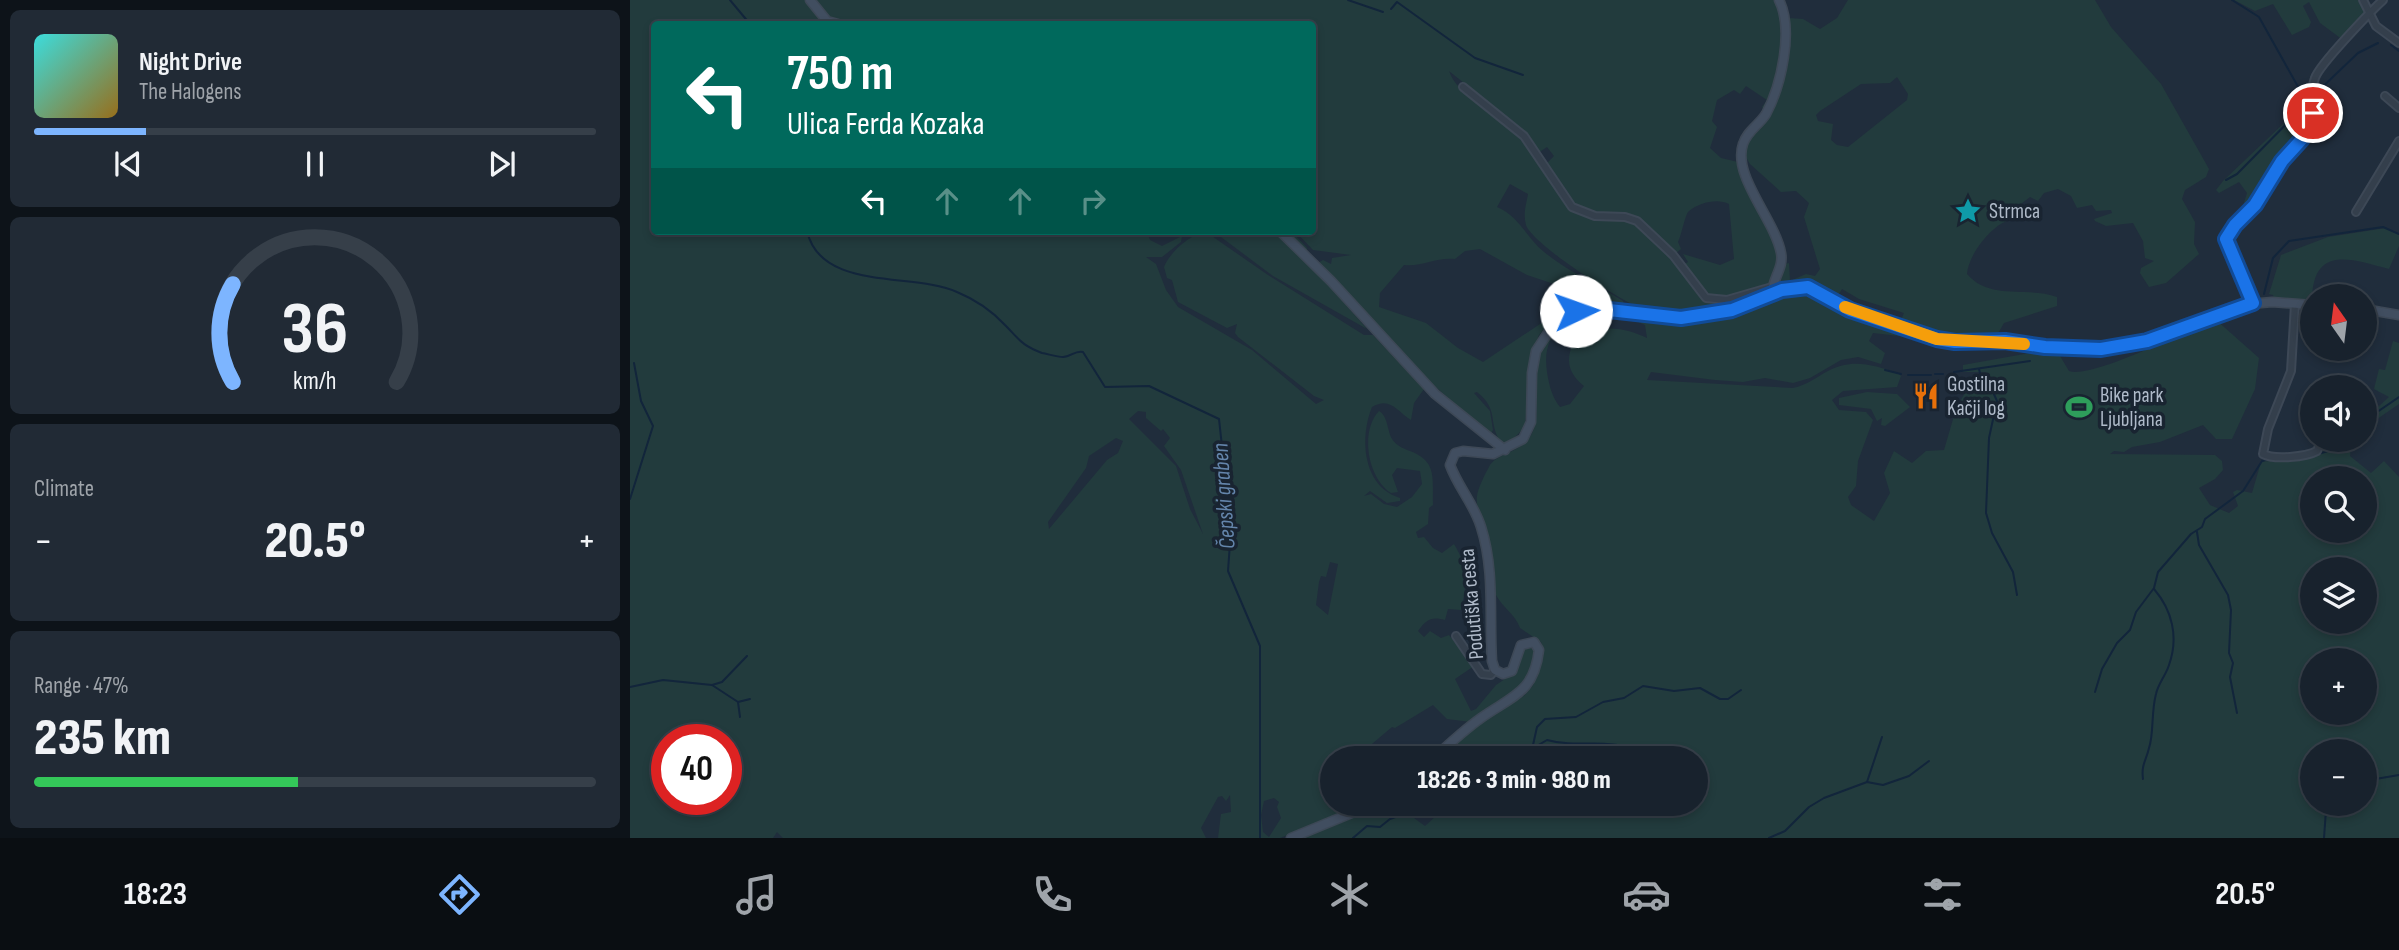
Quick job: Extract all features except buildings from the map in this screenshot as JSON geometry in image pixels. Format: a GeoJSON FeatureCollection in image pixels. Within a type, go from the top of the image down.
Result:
{"type":"FeatureCollection","features":[{"type":"Feature","properties":{"kind":"street"},"geometry":{"type":"LineString","coordinates":[[810,0],[827,21]]}},
{"type":"Feature","properties":{"kind":"street"},"geometry":{"type":"LineString","coordinates":[[1284,235],[1331,281],[1435,394],[1505,450],[1523,439],[1529,430],[1536,351],[1547,329],[1564,316],[1600,309],[1681,318],[1732,310],[1772,290],[1779,272],[1781,252],[1749,183],[1741,153],[1748,134],[1764,117],[1776,87],[1785,28],[1779,0]]}},
{"type":"Feature","properties":{"kind":"street"},"geometry":{"type":"LineString","coordinates":[[2363,0],[2368,15],[2376,26],[2399,43]]}},
{"type":"Feature","properties":{"kind":"street"},"geometry":{"type":"LineString","coordinates":[[2253,303],[2226,239],[2235,225],[2255,205],[2268,181],[2308,131],[2314,103],[2312,92],[2315,78],[2323,64],[2383,0]]}},
{"type":"Feature","properties":{"kind":"street"},"geometry":{"type":"LineString","coordinates":[[2360,26],[2376,26]]}},
{"type":"Feature","properties":{"kind":"street"},"geometry":{"type":"LineString","coordinates":[[1463,87],[1524,136],[1572,208],[1595,216],[1625,217],[1637,221],[1673,256],[1706,298],[1727,300],[1772,290],[1816,289],[1850,310],[1937,339],[1955,342],[2005,341],[2082,350],[2121,347],[2147,341],[2253,303],[2300,304]]}},
{"type":"Feature","properties":{"kind":"street"},"geometry":{"type":"LineString","coordinates":[[2385,96],[2399,107]]}},
{"type":"Feature","properties":{"kind":"street"},"geometry":{"type":"LineString","coordinates":[[2356,212],[2399,141]]}},
{"type":"Feature","properties":{"kind":"street"},"geometry":{"type":"LineString","coordinates":[[2295,304],[2291,371],[2268,429],[2263,454],[2270,457],[2314,452]]}},
{"type":"Feature","properties":{"kind":"street"},"geometry":{"type":"LineString","coordinates":[[2377,311],[2399,315]]}},
{"type":"Feature","properties":{"kind":"street","name":"Podutiška cesta"},"geometry":{"type":"LineString","coordinates":[[1447,746],[1466,729],[1521,693],[1535,669],[1538,646],[1534,642],[1525,642],[1521,645],[1512,671],[1503,674],[1495,670],[1492,661],[1492,597],[1487,550],[1476,511],[1450,465],[1455,453],[1461,451],[1493,454],[1505,450]]}},
{"type":"Feature","properties":{"kind":"street"},"geometry":{"type":"LineString","coordinates":[[1456,636],[1482,674],[1491,674],[1495,670]]}},
{"type":"Feature","properties":{"kind":"street"},"geometry":{"type":"LineString","coordinates":[[1291,838],[1344,816]]}},
{"type":"Feature","properties":{"kind":"green space"},"geometry":{"type":"Polygon","coordinates":[[[630,0],[806,0],[823,21],[651,21],[651,235],[1148,235],[1150,240],[1162,246],[1182,236],[1181,242],[1162,257],[1146,257],[1156,264],[1166,290],[1178,307],[1252,350],[1316,404],[1324,400],[1314,396],[1238,337],[1235,333],[1237,324],[1227,328],[1178,302],[1172,280],[1167,278],[1164,267],[1171,255],[1194,236],[1210,235],[1364,335],[1373,335],[1424,389],[1414,403],[1411,420],[1389,404],[1372,407],[1366,433],[1367,460],[1378,484],[1388,492],[1400,498],[1400,501],[1387,503],[1370,491],[1364,496],[1371,494],[1384,504],[1397,507],[1412,497],[1422,484],[1420,471],[1397,468],[1392,475],[1398,492],[1391,493],[1376,476],[1368,442],[1369,430],[1379,411],[1384,416],[1394,441],[1400,447],[1419,455],[1432,472],[1433,505],[1429,508],[1428,524],[1416,532],[1418,538],[1424,537],[1433,548],[1442,553],[1454,544],[1462,561],[1465,584],[1461,610],[1448,609],[1445,620],[1429,620],[1418,631],[1424,637],[1430,631],[1441,638],[1449,635],[1474,666],[1455,679],[1471,711],[1476,709],[1496,685],[1517,671],[1524,648],[1528,646],[1535,651],[1526,682],[1518,691],[1471,722],[1447,719],[1433,705],[1395,728],[1392,727],[1370,746],[1320,746],[1320,816],[1336,816],[1280,838],[1218,838],[1221,814],[1231,812],[1230,795],[1226,801],[1222,796],[1218,797],[1201,828],[1206,838],[783,838],[777,832],[773,838],[630,838],[630,0]],[[1138,411],[1129,419],[1176,466],[1190,509],[1203,534],[1181,470],[1164,446],[1170,438],[1163,429],[1161,431],[1146,418],[1146,412],[1138,411]],[[1116,438],[1089,456],[1086,468],[1048,522],[1049,529],[1107,460],[1118,453],[1123,441],[1116,438]],[[1330,562],[1326,577],[1321,576],[1319,582],[1316,605],[1328,615],[1338,564],[1330,562]],[[1274,798],[1264,801],[1261,815],[1263,832],[1269,837],[1281,818],[1277,807],[1279,802],[1274,798]]]}},
{"type":"Feature","properties":{"kind":"green space"},"geometry":{"type":"Polygon","coordinates":[[[813,0],[1775,0],[1782,41],[1778,71],[1770,98],[1764,110],[1762,107],[1767,100],[1746,86],[1740,94],[1734,90],[1717,100],[1712,121],[1717,127],[1710,148],[1721,158],[1738,162],[1773,236],[1779,258],[1771,283],[1740,294],[1706,296],[1683,265],[1688,262],[1683,254],[1720,265],[1734,259],[1729,204],[1708,202],[1689,211],[1678,242],[1681,249],[1675,254],[1637,219],[1598,215],[1573,207],[1547,163],[1554,156],[1547,147],[1538,153],[1514,123],[1449,71],[1460,88],[1524,138],[1564,199],[1578,213],[1591,217],[1621,218],[1639,226],[1670,255],[1705,299],[1714,302],[1748,297],[1749,300],[1712,311],[1686,314],[1661,313],[1637,307],[1581,273],[1532,234],[1525,220],[1528,194],[1510,184],[1497,207],[1511,216],[1553,259],[1623,301],[1625,306],[1563,307],[1562,304],[1570,301],[1571,295],[1560,286],[1527,275],[1480,249],[1465,251],[1455,259],[1404,265],[1380,293],[1379,307],[1426,323],[1458,348],[1483,362],[1558,312],[1539,335],[1530,358],[1525,427],[1509,443],[1500,441],[1494,428],[1491,410],[1484,398],[1477,392],[1474,393],[1490,411],[1493,430],[1490,435],[1412,366],[1318,263],[1323,260],[1331,264],[1332,258],[1351,255],[1313,250],[1299,235],[1316,235],[1316,21],[840,21],[828,17],[813,0]]]}},
{"type":"Feature","properties":{"kind":"green space"},"geometry":{"type":"Polygon","coordinates":[[[1848,0],[2095,0],[2111,27],[2161,84],[2209,169],[2206,177],[2185,190],[2182,199],[2195,222],[2194,244],[2199,254],[2166,283],[2149,287],[2140,273],[2141,268],[2154,261],[2145,258],[2143,241],[2133,223],[2106,226],[2094,219],[2112,213],[2111,210],[2096,211],[2092,205],[2077,208],[2071,196],[2058,189],[2044,193],[2038,201],[2030,197],[2008,214],[2007,221],[1987,236],[1971,259],[1967,274],[1987,287],[2057,297],[2057,306],[2004,323],[1997,335],[1938,335],[1900,322],[1904,313],[1859,299],[1842,289],[1837,297],[1810,285],[1781,286],[1779,280],[1785,264],[1789,263],[1790,281],[1806,274],[1815,276],[1820,269],[1804,217],[1809,203],[1796,191],[1781,192],[1750,164],[1744,154],[1746,143],[1766,119],[1789,18],[1803,19],[1820,29],[1837,18],[1848,0]],[[1897,77],[1890,83],[1861,84],[1816,115],[1818,121],[1833,124],[1831,140],[1837,145],[1848,147],[1907,100],[1908,94],[1897,77]]]}},
{"type":"Feature","properties":{"kind":"green space"},"geometry":{"type":"Polygon","coordinates":[[[2234,0],[2361,0],[2364,13],[2343,40],[2320,23],[2309,2],[2303,6],[2311,22],[2309,27],[2292,35],[2273,4],[2255,11],[2234,0]]]}},
{"type":"Feature","properties":{"kind":"green space"},"geometry":{"type":"Polygon","coordinates":[[[2304,104],[2306,107],[2300,120],[2300,138],[2272,170],[2256,200],[2246,210],[2242,209],[2247,193],[2239,182],[2219,193],[2216,190],[2223,181],[2304,104]]]}},
{"type":"Feature","properties":{"kind":"green space"},"geometry":{"type":"Polygon","coordinates":[[[2386,228],[2399,235],[2399,246],[2389,269],[2336,260],[2318,271],[2314,284],[2300,284],[2300,301],[2274,299],[2273,295],[2269,294],[2281,255],[2328,237],[2386,228]]]}},
{"type":"Feature","properties":{"kind":"green space"},"geometry":{"type":"Polygon","coordinates":[[[1218,235],[1280,235],[1303,256],[1367,329],[1273,276],[1218,235]]]}},
{"type":"Feature","properties":{"kind":"green space"},"geometry":{"type":"Polygon","coordinates":[[[1287,235],[1295,235],[1307,248],[1306,253],[1287,235]]]}},
{"type":"Feature","properties":{"kind":"green space"},"geometry":{"type":"Polygon","coordinates":[[[1803,291],[1812,293],[1847,314],[1916,335],[1917,338],[1873,333],[1869,341],[1885,353],[1881,364],[1858,357],[1841,360],[1810,378],[1793,383],[1765,378],[1743,382],[1715,380],[1651,372],[1647,380],[1793,388],[1846,365],[1871,365],[1898,373],[1901,376],[1897,387],[1843,391],[1832,400],[1839,410],[1866,412],[1873,420],[1858,461],[1856,486],[1848,497],[1851,505],[1874,521],[1890,493],[1884,473],[1894,451],[1912,463],[1926,451],[1944,450],[1956,409],[1967,389],[1987,387],[1986,372],[1963,372],[1963,365],[2036,352],[2060,356],[2069,371],[2081,372],[2118,361],[2215,319],[2259,358],[2255,389],[2232,439],[2216,439],[2203,425],[2160,442],[2110,454],[2215,455],[2222,461],[2223,470],[2215,479],[2199,488],[2210,505],[2229,513],[2238,506],[2233,492],[2237,490],[2252,493],[2261,462],[2312,456],[2321,452],[2350,452],[2350,456],[2362,466],[2300,466],[2300,543],[2377,543],[2377,467],[2384,461],[2399,477],[2399,838],[1299,838],[1351,816],[1414,816],[1425,826],[1435,816],[1708,816],[1708,746],[1453,746],[1490,715],[1525,695],[1533,685],[1544,651],[1541,642],[1520,628],[1496,595],[1489,542],[1479,513],[1477,496],[1493,462],[1529,439],[1536,421],[1537,358],[1553,331],[1567,320],[1598,312],[1674,323],[1696,322],[1723,317],[1803,291]],[[1603,315],[1568,324],[1559,330],[1548,346],[1548,377],[1560,407],[1570,404],[1584,386],[1571,371],[1569,360],[1574,341],[1602,329],[1619,329],[1647,338],[1645,325],[1634,320],[1603,315]]]}},
{"type":"Feature","properties":{"kind":"green space"},"geometry":{"type":"Polygon","coordinates":[[[2393,341],[2399,343],[2399,404],[2377,419],[2377,408],[2389,397],[2377,391],[2379,369],[2385,370],[2393,341]]]}},
{"type":"Feature","properties":{"kind":"green space"},"geometry":{"type":"Polygon","coordinates":[[[1867,392],[1897,394],[1910,407],[1885,426],[1881,425],[1882,418],[1877,421],[1871,409],[1839,405],[1839,398],[1867,392]]]}},
{"type":"Feature","properties":{"kind":"waterway","name":"Čepski graben"},"geometry":{"type":"LineString","coordinates":[[730,0],[748,21]]}},
{"type":"Feature","properties":{"kind":"waterway"},"geometry":{"type":"LineString","coordinates":[[1348,0],[1383,12]]}},
{"type":"Feature","properties":{"kind":"waterway"},"geometry":{"type":"LineString","coordinates":[[2232,0],[2259,17],[2306,101],[2309,101]]}},
{"type":"Feature","properties":{"kind":"waterway"},"geometry":{"type":"LineString","coordinates":[[1391,9],[1397,2],[1475,58],[1523,75]]}},
{"type":"Feature","properties":{"kind":"waterway"},"geometry":{"type":"LineString","coordinates":[[2315,94],[2358,53],[2378,43]]}},
{"type":"Feature","properties":{"kind":"waterway"},"geometry":{"type":"LineString","coordinates":[[2391,45],[2399,51]]}},
{"type":"Feature","properties":{"kind":"waterway"},"geometry":{"type":"LineString","coordinates":[[2226,180],[2237,174],[2308,102]]}},
{"type":"Feature","properties":{"kind":"waterway"},"geometry":{"type":"LineString","coordinates":[[2264,294],[2273,258],[2289,241],[2383,227],[2399,234]]}},
{"type":"Feature","properties":{"kind":"waterway","name":"Čepski graben"},"geometry":{"type":"LineString","coordinates":[[809,235],[816,250],[830,263],[849,272],[939,286],[957,292],[989,310],[1021,342],[1035,350],[1063,357],[1083,352],[1105,387],[1149,386],[1219,419],[1231,529],[1228,571],[1260,646],[1260,838]]}},
{"type":"Feature","properties":{"kind":"waterway"},"geometry":{"type":"LineString","coordinates":[[1954,372],[2030,361]]}},
{"type":"Feature","properties":{"kind":"waterway"},"geometry":{"type":"LineString","coordinates":[[630,499],[653,426],[641,401],[634,363]]}},
{"type":"Feature","properties":{"kind":"waterway"},"geometry":{"type":"LineString","coordinates":[[1979,369],[1982,382],[1993,392],[1997,401],[1989,438],[1986,513],[1992,533],[2013,572],[2017,595]]}},
{"type":"Feature","properties":{"kind":"waterway"},"geometry":{"type":"LineString","coordinates":[[1885,370],[1901,374]]}},
{"type":"Feature","properties":{"kind":"waterway"},"geometry":{"type":"LineString","coordinates":[[1935,374],[1943,374]]}},
{"type":"Feature","properties":{"kind":"waterway"},"geometry":{"type":"LineString","coordinates":[[1908,375],[1931,375]]}},
{"type":"Feature","properties":{"kind":"waterway"},"geometry":{"type":"LineString","coordinates":[[2377,412],[2399,397]]}},
{"type":"Feature","properties":{"kind":"waterway"},"geometry":{"type":"LineString","coordinates":[[2312,456],[2325,452]]}},
{"type":"Feature","properties":{"kind":"waterway"},"geometry":{"type":"LineString","coordinates":[[2095,692],[2102,669],[2117,643],[2130,630],[2136,612],[2154,588],[2158,572],[2191,534],[2202,527],[2205,519],[2243,491],[2262,461],[2268,459]]}},
{"type":"Feature","properties":{"kind":"waterway"},"geometry":{"type":"LineString","coordinates":[[2197,532],[2199,545],[2228,595],[2231,610],[2229,653],[2233,663],[2230,677],[2237,713]]}},
{"type":"Feature","properties":{"kind":"waterway"},"geometry":{"type":"LineString","coordinates":[[2143,779],[2156,694],[2169,665],[2173,644],[2169,615],[2154,589]]}},
{"type":"Feature","properties":{"kind":"waterway"},"geometry":{"type":"LineString","coordinates":[[630,687],[663,680],[712,685],[722,682],[747,656]]}},
{"type":"Feature","properties":{"kind":"waterway"},"geometry":{"type":"LineString","coordinates":[[712,685],[738,702],[750,699]]}},
{"type":"Feature","properties":{"kind":"waterway"},"geometry":{"type":"LineString","coordinates":[[1533,745],[1537,727],[1545,719],[1576,717],[1603,702],[1624,698],[1643,686],[1674,691],[1700,688],[1720,699],[1728,699],[1741,690]]}},
{"type":"Feature","properties":{"kind":"waterway"},"geometry":{"type":"LineString","coordinates":[[738,702],[740,717]]}},
{"type":"Feature","properties":{"kind":"waterway"},"geometry":{"type":"LineString","coordinates":[[1867,782],[1882,737]]}},
{"type":"Feature","properties":{"kind":"waterway"},"geometry":{"type":"LineString","coordinates":[[1537,746],[1547,740],[1624,746]]}},
{"type":"Feature","properties":{"kind":"waterway"},"geometry":{"type":"LineString","coordinates":[[1769,838],[1785,831],[1809,807],[1824,798],[1867,782],[1883,785],[1909,776],[1929,761]]}},
{"type":"Feature","properties":{"kind":"waterway"},"geometry":{"type":"LineString","coordinates":[[2377,779],[2399,775]]}},
{"type":"Feature","properties":{"kind":"waterway"},"geometry":{"type":"LineString","coordinates":[[1353,838],[1367,826],[1380,827],[1398,816]]}},
{"type":"Feature","properties":{"kind":"waterway"},"geometry":{"type":"LineString","coordinates":[[2324,838],[2326,816]]}},
{"type":"Feature","properties":{"kind":"slow traffic"},"geometry":{"type":"LineString","coordinates":[[1845,307],[1937,339],[2024,344]]}},
{"type":"Feature","properties":{"kind":"place","name":"Strmca"},"geometry":{"type":"Point","coordinates":[1968,211]}},
{"type":"Feature","properties":{"kind":"place","name":"Gostilna Kačji log"},"geometry":{"type":"Point","coordinates":[1926,396]}},
{"type":"Feature","properties":{"kind":"place","name":"Bike park Ljubljana"},"geometry":{"type":"Point","coordinates":[2079,407]}},
{"type":"Feature","properties":{"kind":"route"},"geometry":{"type":"LineString","coordinates":[[1576,311],[1600,309],[1681,318],[1732,310],[1782,290],[1808,287],[1829,296],[1850,310],[1937,339],[2005,341],[2082,350],[2121,347],[2147,341],[2240,305],[2253,303],[2226,239],[2235,225],[2255,205],[2282,161],[2308,131],[2313,113]]}}]}
